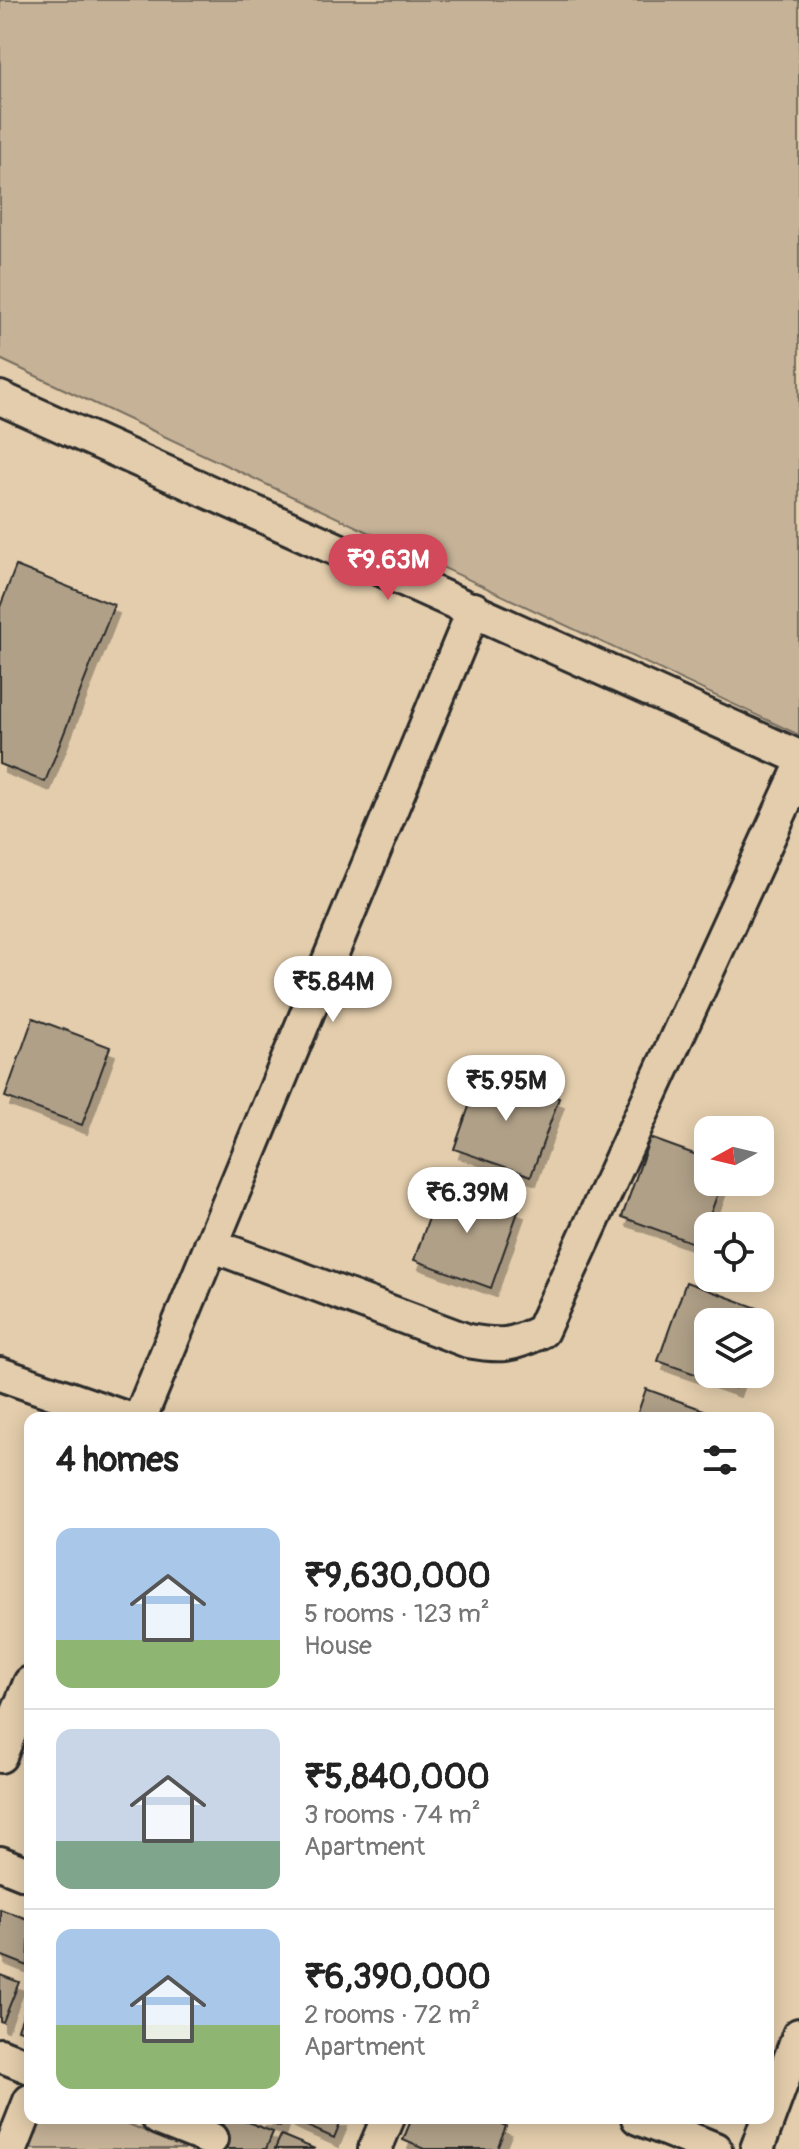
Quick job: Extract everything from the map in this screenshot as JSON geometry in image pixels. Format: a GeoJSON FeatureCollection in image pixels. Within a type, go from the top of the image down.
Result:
{"type":"FeatureCollection","features":[{"type":"Feature","properties":{"kind":"street"},"geometry":{"type":"LineString","coordinates":[[0,398],[799,757]]}},
{"type":"Feature","properties":{"kind":"street"},"geometry":{"type":"LineString","coordinates":[[142,1412],[474,609]]}},
{"type":"Feature","properties":{"kind":"street"},"geometry":{"type":"LineString","coordinates":[[211,1245],[468,1341],[495,1346],[517,1344],[542,1331],[799,771]]}},
{"type":"Feature","properties":{"kind":"street"},"geometry":{"type":"LineString","coordinates":[[0,1374],[109,1412]]}},
{"type":"Feature","properties":{"kind":"street"},"geometry":{"type":"LineString","coordinates":[[0,1756],[24,1698]]}},
{"type":"Feature","properties":{"kind":"street"},"geometry":{"type":"LineString","coordinates":[[0,1863],[24,1873]]}},
{"type":"Feature","properties":{"kind":"street"},"geometry":{"type":"LineString","coordinates":[[774,2103],[799,2035]]}},
{"type":"Feature","properties":{"kind":"street"},"geometry":{"type":"LineString","coordinates":[[0,2055],[24,2065]]}},
{"type":"Feature","properties":{"kind":"street"},"geometry":{"type":"LineString","coordinates":[[11,2149],[24,2116]]}},
{"type":"Feature","properties":{"kind":"street"},"geometry":{"type":"LineString","coordinates":[[177,2124],[212,2135]]}},
{"type":"Feature","properties":{"kind":"street"},"geometry":{"type":"LineString","coordinates":[[375,2149],[385,2124]]}},
{"type":"Feature","properties":{"kind":"street"},"geometry":{"type":"LineString","coordinates":[[653,2124],[715,2149]]}},
{"type":"Feature","properties":{"kind":"street"},"geometry":{"type":"LineString","coordinates":[[757,2149],[766,2124]]}},
{"type":"Feature","properties":{"kind":"shaded area"},"geometry":{"type":"Polygon","coordinates":[[[0,0],[799,0],[799,735],[0,359],[0,0]]]}},
{"type":"Feature","properties":{"kind":"shaded area"},"geometry":{"type":"Polygon","coordinates":[[[36,2124],[129,2124],[186,2149],[25,2149],[36,2124]]]}},
{"type":"Feature","properties":{"kind":"building"},"geometry":{"type":"Polygon","coordinates":[[[16,566],[114,605],[45,782],[0,764],[0,607],[16,566]]]}},
{"type":"Feature","properties":{"kind":"building"},"geometry":{"type":"Polygon","coordinates":[[[33,1018],[110,1047],[82,1125],[5,1097],[33,1018]]]}},
{"type":"Feature","properties":{"kind":"building"},"geometry":{"type":"Polygon","coordinates":[[[482,1070],[559,1098],[531,1176],[454,1149],[482,1070]]]}},
{"type":"Feature","properties":{"kind":"building"},"geometry":{"type":"Polygon","coordinates":[[[650,1138],[694,1154],[694,1196],[717,1196],[711,1212],[694,1212],[694,1243],[622,1217],[650,1138]]]}},
{"type":"Feature","properties":{"kind":"building"},"geometry":{"type":"Polygon","coordinates":[[[442,1182],[519,1209],[491,1288],[414,1260],[442,1182]]]}},
{"type":"Feature","properties":{"kind":"building"},"geometry":{"type":"Polygon","coordinates":[[[686,1282],[694,1285],[694,1292],[714,1292],[758,1308],[694,1308],[694,1374],[658,1361],[686,1282]]]}},
{"type":"Feature","properties":{"kind":"building"},"geometry":{"type":"Polygon","coordinates":[[[646,1389],[709,1412],[638,1412],[646,1389]]]}},
{"type":"Feature","properties":{"kind":"building"},"geometry":{"type":"Polygon","coordinates":[[[0,1909],[24,1918],[24,1964],[0,1955],[0,1909]]]}},
{"type":"Feature","properties":{"kind":"building"},"geometry":{"type":"Polygon","coordinates":[[[0,1975],[19,1982],[3,2022],[0,2021],[0,1975]]]}},
{"type":"Feature","properties":{"kind":"building"},"geometry":{"type":"Polygon","coordinates":[[[24,2013],[24,2031],[18,2029],[24,2013]]]}},
{"type":"Feature","properties":{"kind":"building"},"geometry":{"type":"Polygon","coordinates":[[[223,2124],[253,2124],[273,2132],[266,2149],[213,2149],[223,2124]]]}},
{"type":"Feature","properties":{"kind":"building"},"geometry":{"type":"Polygon","coordinates":[[[302,2124],[340,2124],[334,2138],[302,2124]]]}},
{"type":"Feature","properties":{"kind":"building"},"geometry":{"type":"Polygon","coordinates":[[[410,2124],[506,2126],[497,2149],[424,2149],[403,2140],[410,2124]]]}},
{"type":"Feature","properties":{"kind":"building"},"geometry":{"type":"Polygon","coordinates":[[[281,2135],[315,2149],[275,2149],[281,2135]]]}}]}
